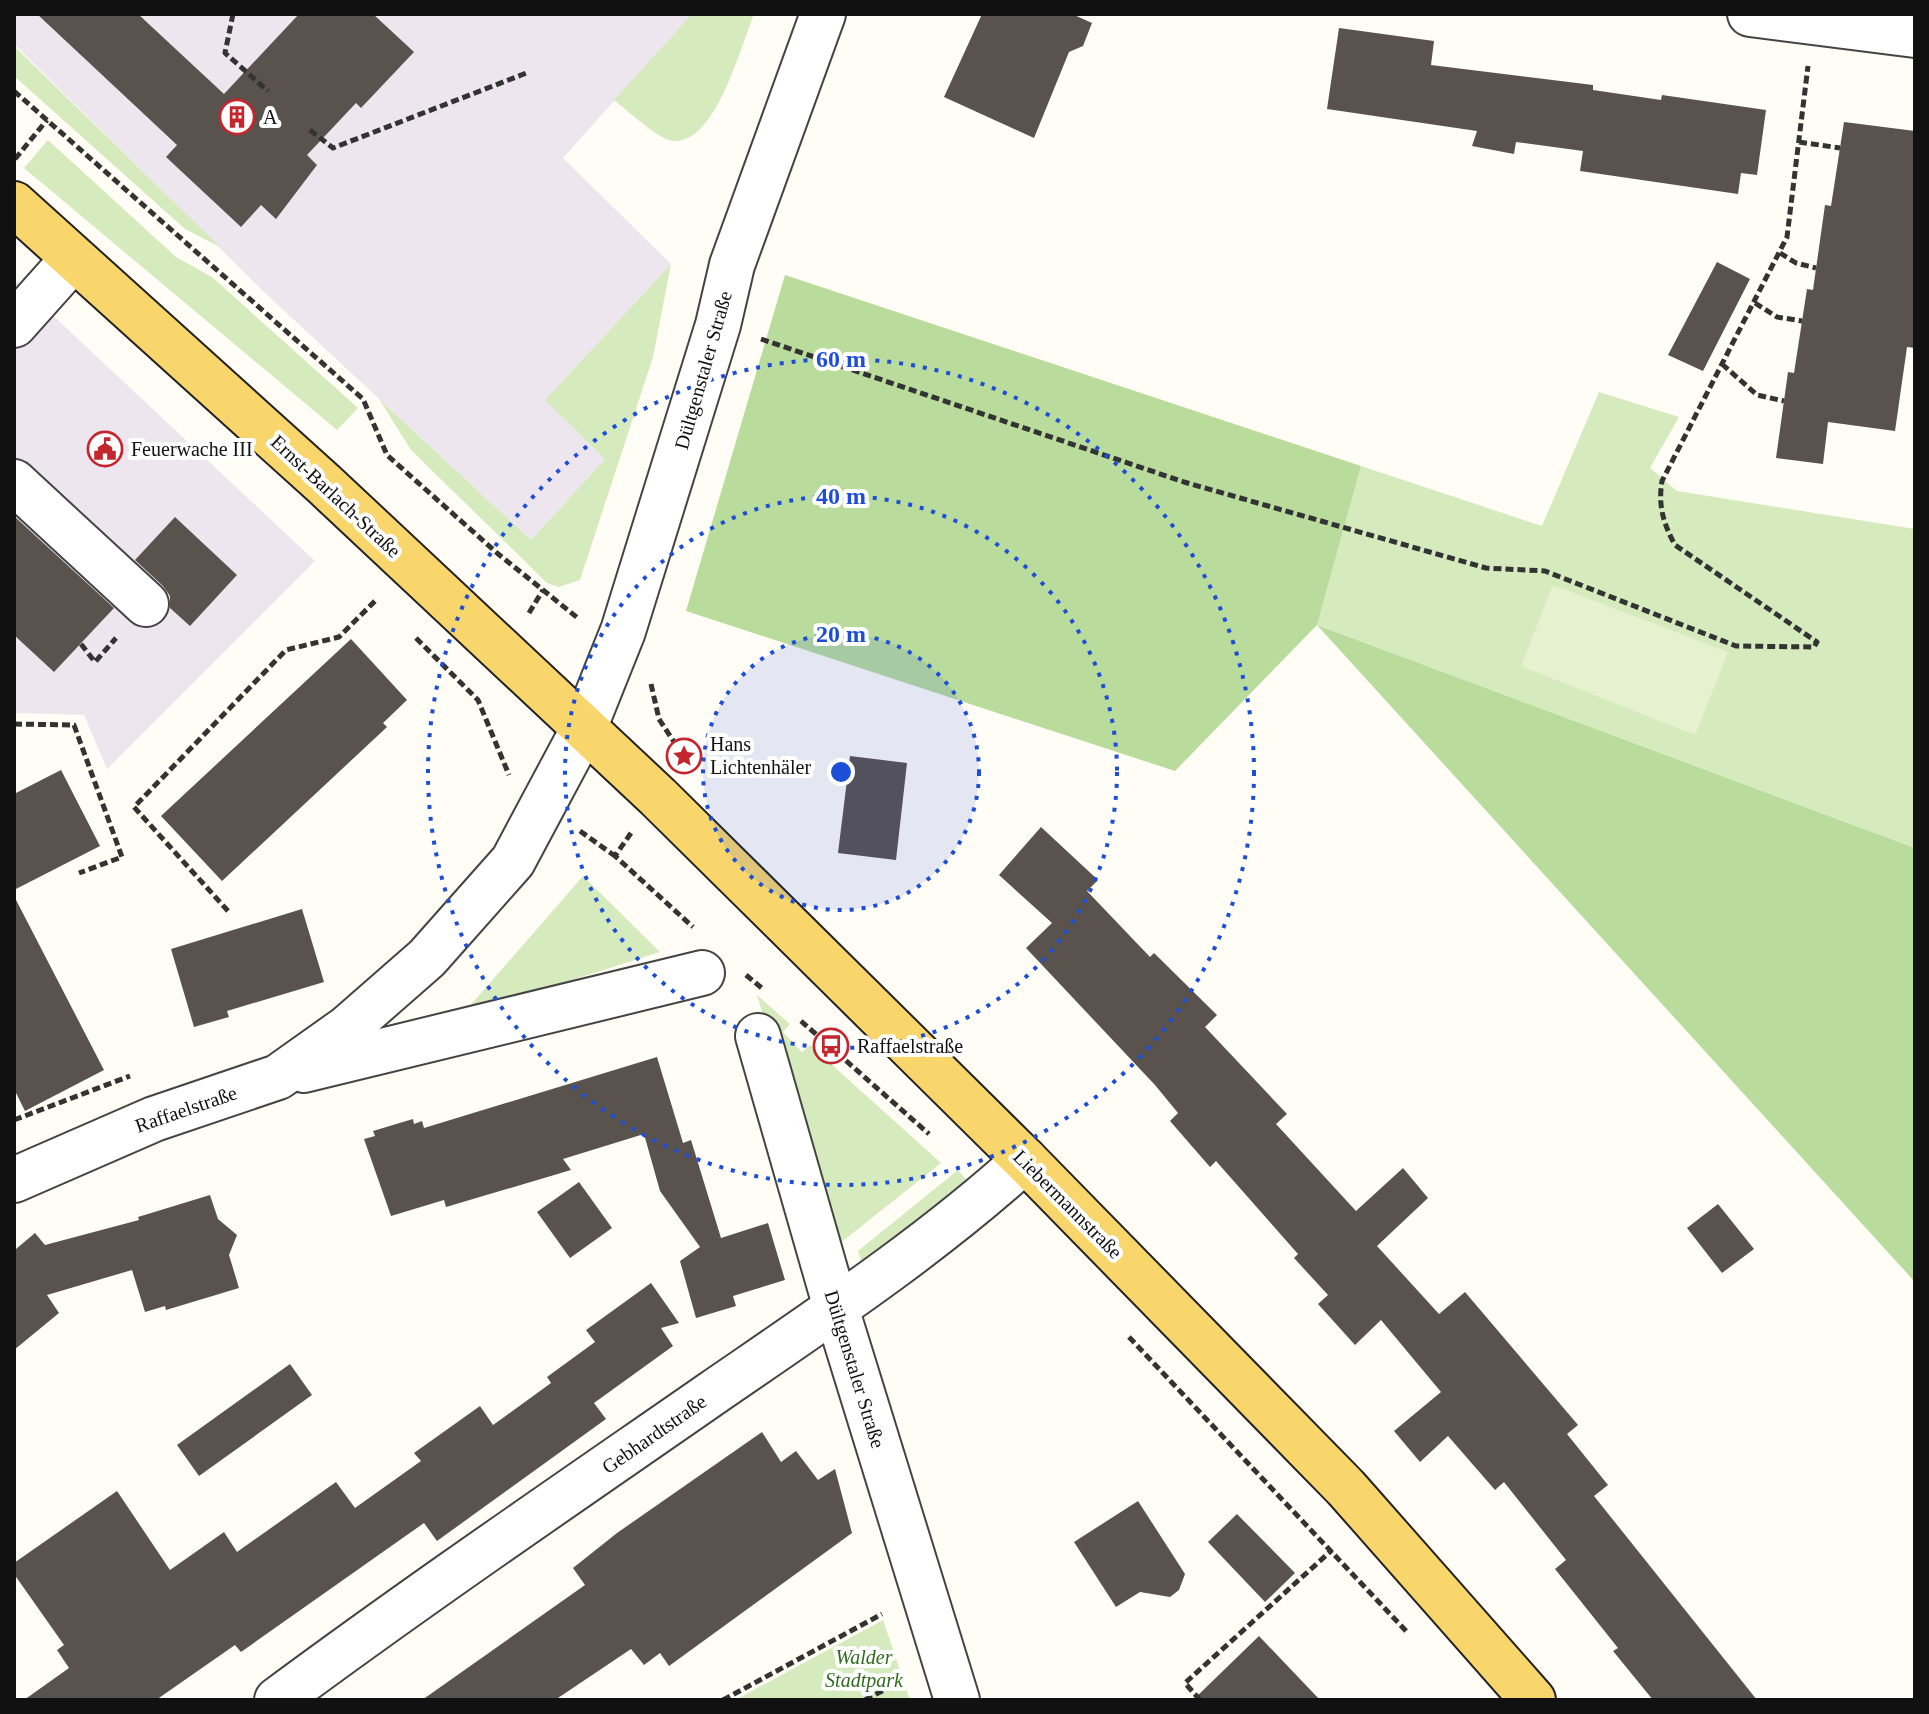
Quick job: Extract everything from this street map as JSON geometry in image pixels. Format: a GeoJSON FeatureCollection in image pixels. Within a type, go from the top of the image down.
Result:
{"type":"FeatureCollection","features":[{"type":"Feature","properties":{"kind":"main road","name":"Ernst-Barlach-Straße"},"geometry":{"type":"LineString","coordinates":[[14,204],[324,484],[585,726]]}},
{"type":"Feature","properties":{"kind":"main road","name":"Liebermannstraße"},"geometry":{"type":"LineString","coordinates":[[585,726],[1025,1160],[1346,1488],[1533,1700]]}},
{"type":"Feature","properties":{"kind":"street","name":"Dültgenstaler Straße"},"geometry":{"type":"LineString","coordinates":[[585,726],[616,649],[718,325],[732,265],[823,14]]}},
{"type":"Feature","properties":{"kind":"street"},"geometry":{"type":"LineString","coordinates":[[1750,14],[1813,25],[1915,35]]}},
{"type":"Feature","properties":{"kind":"street"},"geometry":{"type":"LineString","coordinates":[[14,325],[73,259]]}},
{"type":"Feature","properties":{"kind":"street"},"geometry":{"type":"LineString","coordinates":[[14,482],[146,604]]}},
{"type":"Feature","properties":{"kind":"street","name":"Raffaelstraße"},"geometry":{"type":"LineString","coordinates":[[14,1180],[60,1156],[154,1119],[278,1077],[347,1028],[427,958],[513,861],[585,726]]}},
{"type":"Feature","properties":{"kind":"street"},"geometry":{"type":"LineString","coordinates":[[278,1077],[703,955]]}},
{"type":"Feature","properties":{"kind":"street","name":"Dültgenstaler Straße"},"geometry":{"type":"LineString","coordinates":[[775,1016],[836,1308],[957,1700]]}},
{"type":"Feature","properties":{"kind":"street","name":"Gebhardtstraße"},"geometry":{"type":"LineString","coordinates":[[277,1700],[439,1582],[836,1308],[990,1192],[1025,1160]]}},
{"type":"Feature","properties":{"kind":"path"},"geometry":{"type":"LineString","coordinates":[[233,14],[225,53],[268,91]]}},
{"type":"Feature","properties":{"kind":"path"},"geometry":{"type":"LineString","coordinates":[[718,325],[1184,482],[1486,568],[1545,571],[1736,646],[1814,647],[1817,642],[1675,545],[1664,524],[1659,497],[1662,481],[1755,303],[1790,225],[1813,25]]}},
{"type":"Feature","properties":{"kind":"path"},"geometry":{"type":"LineString","coordinates":[[310,130],[333,148],[529,72]]}},
{"type":"Feature","properties":{"kind":"path"},"geometry":{"type":"LineString","coordinates":[[14,91],[363,399],[387,455],[497,553],[616,649],[651,682],[659,719],[684,756]]}},
{"type":"Feature","properties":{"kind":"path"},"geometry":{"type":"LineString","coordinates":[[14,161],[47,120]]}},
{"type":"Feature","properties":{"kind":"path"},"geometry":{"type":"LineString","coordinates":[[1799,142],[1840,148]]}},
{"type":"Feature","properties":{"kind":"path"},"geometry":{"type":"LineString","coordinates":[[1780,253],[1796,263],[1816,268]]}},
{"type":"Feature","properties":{"kind":"path"},"geometry":{"type":"LineString","coordinates":[[1755,303],[1777,317],[1802,321]]}},
{"type":"Feature","properties":{"kind":"path"},"geometry":{"type":"LineString","coordinates":[[1722,364],[1757,395],[1784,401]]}},
{"type":"Feature","properties":{"kind":"path"},"geometry":{"type":"LineString","coordinates":[[228,911],[134,807],[286,650],[339,637],[377,599],[388,610]]}},
{"type":"Feature","properties":{"kind":"path"},"geometry":{"type":"LineString","coordinates":[[411,633],[478,700],[505,772],[544,805],[615,856],[703,955],[736,967],[775,1016],[936,1140]]}},
{"type":"Feature","properties":{"kind":"path"},"geometry":{"type":"LineString","coordinates":[[14,724],[74,725],[122,857],[79,873]]}},
{"type":"Feature","properties":{"kind":"path"},"geometry":{"type":"LineString","coordinates":[[615,856],[658,797]]}},
{"type":"Feature","properties":{"kind":"path"},"geometry":{"type":"LineString","coordinates":[[14,1120],[138,1073]]}},
{"type":"Feature","properties":{"kind":"path"},"geometry":{"type":"LineString","coordinates":[[1123,1331],[1416,1642]]}},
{"type":"Feature","properties":{"kind":"path"},"geometry":{"type":"LineString","coordinates":[[1200,1700],[1185,1683],[1332,1550]]}},
{"type":"Feature","properties":{"kind":"path"},"geometry":{"type":"LineString","coordinates":[[723,1700],[922,1592]]}},
{"type":"Feature","properties":{"kind":"path"},"geometry":{"type":"LineString","coordinates":[[865,1700],[904,1680]]}},
{"type":"Feature","properties":{"kind":"shaded area"},"geometry":{"type":"Polygon","coordinates":[[[14,14],[692,14],[563,158],[671,264],[546,399],[605,459],[531,540],[264,292],[14,44],[14,14]]]}},
{"type":"Feature","properties":{"kind":"shaded area","name":"Feuerwache III"},"geometry":{"type":"Polygon","coordinates":[[[14,279],[315,561],[107,769],[84,715],[14,713],[14,279]]]}},
{"type":"Feature","properties":{"kind":"green space"},"geometry":{"type":"Polygon","coordinates":[[[692,14],[754,14],[724,93],[712,114],[699,130],[685,139],[669,140],[614,100],[692,14]]]}},
{"type":"Feature","properties":{"kind":"green space"},"geometry":{"type":"Polygon","coordinates":[[[14,46],[220,247],[185,229],[14,76],[14,46]]]}},
{"type":"Feature","properties":{"kind":"green space"},"geometry":{"type":"Polygon","coordinates":[[[48,140],[176,257],[212,277],[358,408],[337,430],[24,168],[48,140]]]}},
{"type":"Feature","properties":{"kind":"green space"},"geometry":{"type":"Polygon","coordinates":[[[671,264],[653,357],[580,580],[559,587],[547,583],[411,450],[379,399],[531,540],[605,459],[545,400],[671,264]]]}},
{"type":"Feature","properties":{"kind":"green space"},"geometry":{"type":"Polygon","coordinates":[[[785,275],[1361,466],[1317,625],[1175,771],[686,611],[785,275]]]}},
{"type":"Feature","properties":{"kind":"green space"},"geometry":{"type":"Polygon","coordinates":[[[1599,392],[1679,417],[1650,468],[1677,491],[1915,529],[1915,848],[1317,625],[1361,466],[1542,526],[1599,392]]]}},
{"type":"Feature","properties":{"kind":"green space"},"geometry":{"type":"Polygon","coordinates":[[[1553,585],[1728,652],[1695,735],[1521,666],[1553,585]]]}},
{"type":"Feature","properties":{"kind":"green space"},"geometry":{"type":"Polygon","coordinates":[[[1317,625],[1915,848],[1915,1282],[1317,625]]]}},
{"type":"Feature","properties":{"kind":"green space"},"geometry":{"type":"Polygon","coordinates":[[[583,876],[660,952],[462,1015],[583,876]]]}},
{"type":"Feature","properties":{"kind":"green space"},"geometry":{"type":"Polygon","coordinates":[[[757,995],[790,1024],[783,1032],[802,1052],[810,1045],[941,1163],[834,1248],[757,995]]]}},
{"type":"Feature","properties":{"kind":"green space"},"geometry":{"type":"Polygon","coordinates":[[[958,1170],[976,1191],[864,1269],[858,1251],[958,1170]]]}},
{"type":"Feature","properties":{"kind":"green space","name":"Walder Stadtpark"},"geometry":{"type":"Polygon","coordinates":[[[883,1620],[910,1700],[735,1700],[883,1620]]]}},
{"type":"Feature","properties":{"kind":"building","name":"A"},"geometry":{"type":"Polygon","coordinates":[[[37,14],[138,14],[224,94],[299,14],[373,14],[414,52],[361,108],[356,103],[307,155],[317,165],[276,219],[261,205],[241,227],[166,157],[177,145],[37,14]]]}},
{"type":"Feature","properties":{"kind":"building"},"geometry":{"type":"Polygon","coordinates":[[[982,14],[1072,14],[1092,23],[1083,46],[1069,52],[1034,138],[944,97],[982,14]]]}},
{"type":"Feature","properties":{"kind":"building"},"geometry":{"type":"Polygon","coordinates":[[[1339,28],[1434,41],[1431,65],[1593,85],[1593,90],[1661,100],[1662,95],[1766,110],[1757,175],[1741,173],[1738,194],[1580,171],[1583,151],[1516,142],[1514,154],[1472,146],[1477,131],[1327,109],[1339,28]]]}},
{"type":"Feature","properties":{"kind":"building"},"geometry":{"type":"Polygon","coordinates":[[[1844,122],[1915,131],[1915,348],[1907,347],[1895,431],[1828,422],[1823,464],[1776,458],[1788,372],[1794,373],[1807,289],[1813,290],[1825,205],[1831,206],[1844,122]]]}},
{"type":"Feature","properties":{"kind":"building"},"geometry":{"type":"Polygon","coordinates":[[[1717,262],[1750,279],[1703,371],[1668,355],[1717,262]]]}},
{"type":"Feature","properties":{"kind":"building"},"geometry":{"type":"Polygon","coordinates":[[[14,516],[114,608],[54,672],[14,635],[14,516]]]}},
{"type":"Feature","properties":{"kind":"building"},"geometry":{"type":"Polygon","coordinates":[[[175,517],[237,575],[190,626],[170,608],[170,596],[163,586],[135,560],[175,517]]]}},
{"type":"Feature","properties":{"kind":"building"},"geometry":{"type":"Polygon","coordinates":[[[351,639],[407,700],[383,723],[387,727],[222,881],[161,816],[351,639]]]}},
{"type":"Feature","properties":{"kind":"building"},"geometry":{"type":"Polygon","coordinates":[[[850,756],[907,763],[896,860],[838,853],[850,756]]]}},
{"type":"Feature","properties":{"kind":"building"},"geometry":{"type":"Polygon","coordinates":[[[61,770],[100,846],[14,890],[14,794],[61,770]]]}},
{"type":"Feature","properties":{"kind":"building"},"geometry":{"type":"Polygon","coordinates":[[[1041,827],[1098,880],[1087,891],[1150,957],[1154,953],[1217,1015],[1205,1027],[1287,1114],[1276,1124],[1356,1211],[1403,1168],[1428,1198],[1377,1246],[1439,1314],[1465,1292],[1578,1425],[1567,1434],[1608,1485],[1594,1496],[1757,1700],[1653,1700],[1613,1651],[1618,1648],[1555,1569],[1566,1560],[1504,1482],[1495,1490],[1448,1436],[1420,1462],[1394,1431],[1441,1392],[1381,1320],[1355,1345],[1318,1304],[1328,1295],[1294,1258],[1298,1254],[1216,1161],[1210,1167],[1170,1121],[1178,1113],[1155,1085],[1026,948],[1052,923],[999,875],[1041,827]]]}},
{"type":"Feature","properties":{"kind":"building"},"geometry":{"type":"Polygon","coordinates":[[[14,896],[104,1070],[25,1111],[14,1089],[14,896]]]}},
{"type":"Feature","properties":{"kind":"building"},"geometry":{"type":"Polygon","coordinates":[[[302,909],[324,982],[227,1011],[229,1017],[194,1027],[171,949],[302,909]]]}},
{"type":"Feature","properties":{"kind":"building"},"geometry":{"type":"Polygon","coordinates":[[[657,1057],[683,1143],[691,1140],[721,1238],[768,1223],[785,1280],[733,1296],[736,1306],[696,1318],[680,1261],[700,1247],[660,1191],[644,1134],[563,1159],[571,1170],[446,1207],[444,1200],[391,1216],[364,1139],[375,1136],[373,1131],[413,1119],[414,1124],[422,1121],[424,1128],[657,1057]]]}},
{"type":"Feature","properties":{"kind":"building"},"geometry":{"type":"Polygon","coordinates":[[[579,1182],[612,1228],[570,1258],[537,1212],[579,1182]]]}},
{"type":"Feature","properties":{"kind":"building"},"geometry":{"type":"Polygon","coordinates":[[[210,1195],[218,1219],[237,1235],[229,1255],[239,1288],[166,1310],[165,1306],[145,1312],[132,1270],[47,1295],[59,1313],[14,1350],[14,1246],[16,1249],[35,1233],[45,1245],[139,1220],[138,1217],[210,1195]]]}},
{"type":"Feature","properties":{"kind":"building"},"geometry":{"type":"Polygon","coordinates":[[[1718,1204],[1754,1249],[1722,1273],[1687,1228],[1718,1204]]]}},
{"type":"Feature","properties":{"kind":"building"},"geometry":{"type":"Polygon","coordinates":[[[651,1283],[679,1323],[661,1328],[673,1346],[594,1403],[606,1419],[437,1541],[424,1523],[241,1652],[235,1645],[156,1700],[24,1700],[69,1668],[57,1650],[64,1645],[14,1574],[14,1563],[117,1491],[170,1570],[224,1532],[237,1552],[336,1482],[355,1508],[421,1461],[414,1453],[480,1406],[493,1425],[551,1383],[547,1377],[595,1342],[586,1330],[651,1283]]]}},
{"type":"Feature","properties":{"kind":"building"},"geometry":{"type":"Polygon","coordinates":[[[290,1364],[312,1395],[199,1476],[177,1445],[290,1364]]]}},
{"type":"Feature","properties":{"kind":"building"},"geometry":{"type":"Polygon","coordinates":[[[762,1432],[781,1462],[796,1451],[818,1480],[835,1469],[852,1533],[669,1666],[660,1653],[644,1665],[631,1649],[555,1700],[422,1700],[585,1585],[573,1568],[617,1533],[762,1432]]]}},
{"type":"Feature","properties":{"kind":"building"},"geometry":{"type":"Polygon","coordinates":[[[1138,1501],[1185,1574],[1179,1590],[1170,1597],[1140,1592],[1116,1607],[1074,1542],[1138,1501]]]}},
{"type":"Feature","properties":{"kind":"building"},"geometry":{"type":"Polygon","coordinates":[[[1237,1514],[1295,1573],[1265,1602],[1208,1542],[1237,1514]]]}},
{"type":"Feature","properties":{"kind":"building"},"geometry":{"type":"Polygon","coordinates":[[[1259,1636],[1320,1700],[1193,1700],[1259,1636]]]}},
{"type":"Feature","properties":{"kind":"place","name":"A"},"geometry":{"type":"Point","coordinates":[237,117]}},
{"type":"Feature","properties":{"kind":"place","name":"Feuerwache III"},"geometry":{"type":"Point","coordinates":[105,449]}},
{"type":"Feature","properties":{"kind":"place","name":"Hans Lichtenhäler"},"geometry":{"type":"Point","coordinates":[684,756]}},
{"type":"Feature","properties":{"kind":"place","name":"Raffaelstraße"},"geometry":{"type":"Point","coordinates":[831,1046]}}]}
